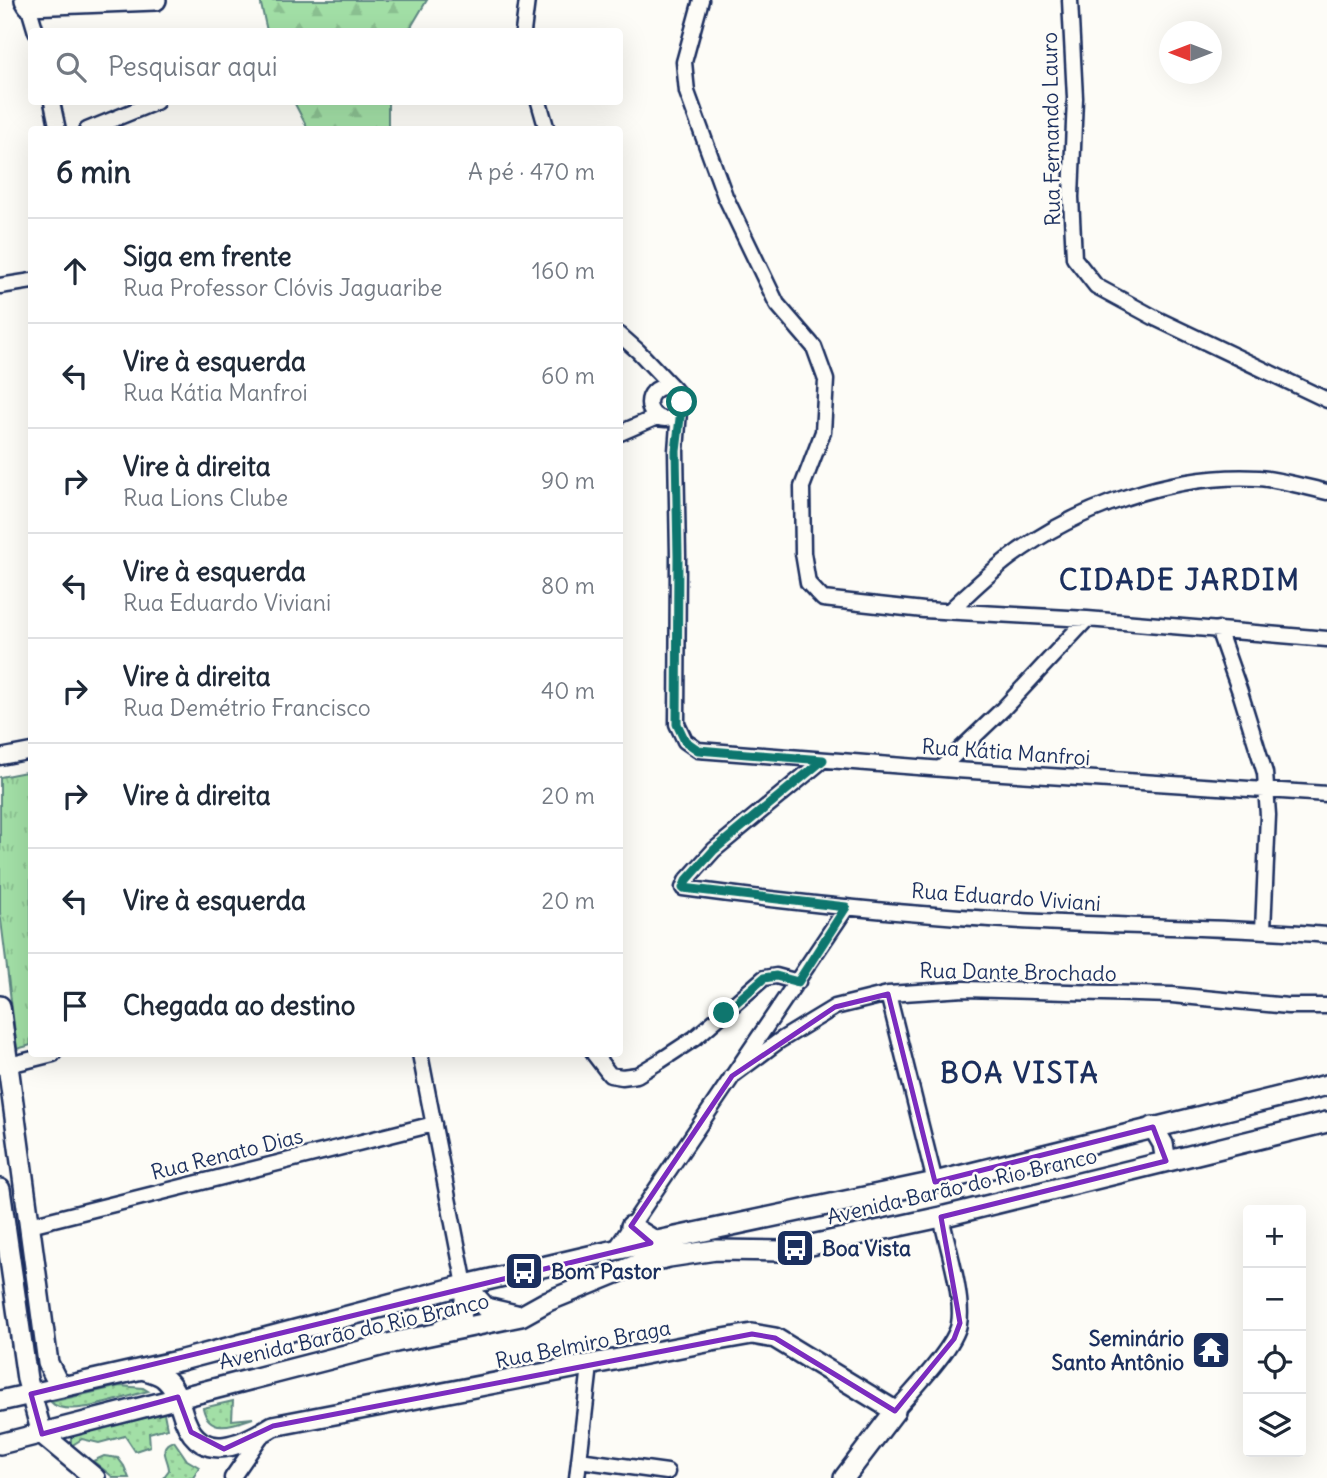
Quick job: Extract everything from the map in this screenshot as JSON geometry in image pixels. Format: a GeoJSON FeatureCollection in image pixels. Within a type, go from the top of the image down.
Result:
{"type":"FeatureCollection","features":[{"type":"Feature","properties":{"kind":"main road"},"geometry":{"type":"LineString","coordinates":[[26,2],[156,0]]}},
{"type":"Feature","properties":{"kind":"main road"},"geometry":{"type":"LineString","coordinates":[[0,1006],[4,1066],[30,1225],[48,1363],[57,1381],[66,1386]]}},
{"type":"Feature","properties":{"kind":"main road","name":"Avenida Barão do Rio Branco"},"geometry":{"type":"LineString","coordinates":[[0,1401],[240,1346],[465,1285],[935,1182],[1327,1085]]}},
{"type":"Feature","properties":{"kind":"main road","name":"Avenida Barão do Rio Branco"},"geometry":{"type":"LineString","coordinates":[[0,1444],[396,1342],[521,1316],[548,1301],[636,1265],[669,1256],[716,1250],[782,1251],[802,1247],[941,1217],[1327,1122]]}},
{"type":"Feature","properties":{"kind":"main road"},"geometry":{"type":"LineString","coordinates":[[1153,1127],[1163,1144],[1166,1161]]}},
{"type":"Feature","properties":{"kind":"main road"},"geometry":{"type":"LineString","coordinates":[[0,1189],[3,1230],[31,1394],[42,1434],[95,1478]]}},
{"type":"Feature","properties":{"kind":"main road"},"geometry":{"type":"LineString","coordinates":[[794,1212],[794,1237],[802,1247]]}},
{"type":"Feature","properties":{"kind":"main road"},"geometry":{"type":"LineString","coordinates":[[631,1226],[656,1241]]}},
{"type":"Feature","properties":{"kind":"main road"},"geometry":{"type":"LineString","coordinates":[[548,1301],[615,1250]]}},
{"type":"Feature","properties":{"kind":"main road"},"geometry":{"type":"LineString","coordinates":[[465,1285],[486,1308],[521,1316]]}},
{"type":"Feature","properties":{"kind":"main road"},"geometry":{"type":"LineString","coordinates":[[396,1342],[409,1335],[455,1325],[466,1304],[465,1285]]}},
{"type":"Feature","properties":{"kind":"main road","name":"Rua Belmiro Braga"},"geometry":{"type":"LineString","coordinates":[[178,1396],[191,1432],[212,1447],[224,1449],[273,1426],[752,1334],[775,1338],[895,1411]]}},
{"type":"Feature","properties":{"kind":"main road"},"geometry":{"type":"LineString","coordinates":[[142,1369],[161,1375],[178,1396]]}},
{"type":"Feature","properties":{"kind":"main road"},"geometry":{"type":"LineString","coordinates":[[844,1478],[895,1411]]}},
{"type":"Feature","properties":{"kind":"street"},"geometry":{"type":"LineString","coordinates":[[523,28],[527,0]]}},
{"type":"Feature","properties":{"kind":"street"},"geometry":{"type":"LineString","coordinates":[[701,0],[684,62],[687,92],[724,196],[777,304],[814,347],[826,380],[823,432],[802,487],[803,553],[808,583],[823,598],[949,611],[1087,619],[1327,639]]}},
{"type":"Feature","properties":{"kind":"street","name":"Rua Fernando Lauro"},"geometry":{"type":"LineString","coordinates":[[1070,0],[1075,98],[1071,197],[1074,258],[1096,286],[1157,319],[1327,400]]}},
{"type":"Feature","properties":{"kind":"street"},"geometry":{"type":"LineString","coordinates":[[26,2],[35,28]]}},
{"type":"Feature","properties":{"kind":"street"},"geometry":{"type":"LineString","coordinates":[[53,105],[57,126]]}},
{"type":"Feature","properties":{"kind":"street"},"geometry":{"type":"LineString","coordinates":[[97,126],[149,105]]}},
{"type":"Feature","properties":{"kind":"street"},"geometry":{"type":"LineString","coordinates":[[540,105],[546,126]]}},
{"type":"Feature","properties":{"kind":"street"},"geometry":{"type":"LineString","coordinates":[[0,286],[28,282]]}},
{"type":"Feature","properties":{"kind":"street"},"geometry":{"type":"LineString","coordinates":[[623,338],[648,360],[681,397],[668,416],[623,432]]}},
{"type":"Feature","properties":{"kind":"street"},"geometry":{"type":"LineString","coordinates":[[648,360],[653,392],[649,405],[668,416]]}},
{"type":"Feature","properties":{"kind":"street"},"geometry":{"type":"LineString","coordinates":[[653,392],[661,387],[675,390]]}},
{"type":"Feature","properties":{"kind":"street","name":"Rua Kátia Manfroi"},"geometry":{"type":"LineString","coordinates":[[668,416],[676,451],[677,724],[685,741],[698,750],[1327,794]]}},
{"type":"Feature","properties":{"kind":"street"},"geometry":{"type":"LineString","coordinates":[[949,611],[1009,558],[1073,518],[1167,485],[1214,479],[1260,478],[1327,492]]}},
{"type":"Feature","properties":{"kind":"street"},"geometry":{"type":"LineString","coordinates":[[940,769],[1003,709],[1087,619]]}},
{"type":"Feature","properties":{"kind":"street"},"geometry":{"type":"LineString","coordinates":[[1218,629],[1265,773],[1268,815],[1263,930]]}},
{"type":"Feature","properties":{"kind":"street"},"geometry":{"type":"LineString","coordinates":[[0,757],[28,752]]}},
{"type":"Feature","properties":{"kind":"street","name":"Rua Eduardo Viviani"},"geometry":{"type":"LineString","coordinates":[[823,760],[714,850],[686,881],[683,888],[846,907],[1041,922],[1327,935]]}},
{"type":"Feature","properties":{"kind":"street"},"geometry":{"type":"LineString","coordinates":[[615,1250],[846,907]]}},
{"type":"Feature","properties":{"kind":"street"},"geometry":{"type":"LineString","coordinates":[[596,1057],[610,1075],[622,1077],[638,1074],[695,1038],[764,978],[776,976],[798,982]]}},
{"type":"Feature","properties":{"kind":"street","name":"Rua Dante Brochado"},"geometry":{"type":"LineString","coordinates":[[732,1076],[779,1041],[835,1007],[888,994],[964,989],[1172,995],[1289,1006],[1327,1006]]}},
{"type":"Feature","properties":{"kind":"street"},"geometry":{"type":"LineString","coordinates":[[888,994],[935,1182]]}},
{"type":"Feature","properties":{"kind":"street"},"geometry":{"type":"LineString","coordinates":[[4,1066],[42,1057]]}},
{"type":"Feature","properties":{"kind":"street"},"geometry":{"type":"LineString","coordinates":[[421,1057],[465,1285]]}},
{"type":"Feature","properties":{"kind":"street","name":"Rua Renato Dias"},"geometry":{"type":"LineString","coordinates":[[30,1225],[434,1124]]}},
{"type":"Feature","properties":{"kind":"street"},"geometry":{"type":"LineString","coordinates":[[895,1411],[954,1339],[960,1323],[958,1297],[941,1217]]}},
{"type":"Feature","properties":{"kind":"street"},"geometry":{"type":"LineString","coordinates":[[577,1478],[590,1366]]}},
{"type":"Feature","properties":{"kind":"street"},"geometry":{"type":"LineString","coordinates":[[232,1478],[263,1432]]}},
{"type":"Feature","properties":{"kind":"street"},"geometry":{"type":"LineString","coordinates":[[579,1460],[667,1472]]}},
{"type":"Feature","properties":{"kind":"highlighted area"},"geometry":{"type":"Polygon","coordinates":[[[888,994],[935,1182],[1153,1127],[1166,1161],[941,1217],[960,1323],[954,1339],[895,1411],[775,1338],[752,1334],[273,1426],[224,1449],[191,1432],[178,1397],[42,1434],[31,1394],[651,1243],[631,1226],[732,1076],[835,1007],[888,994]]]}},
{"type":"Feature","properties":{"kind":"green space"},"geometry":{"type":"Polygon","coordinates":[[[260,0],[427,0],[410,28],[266,28],[260,0]]]}},
{"type":"Feature","properties":{"kind":"green space"},"geometry":{"type":"Polygon","coordinates":[[[296,105],[388,105],[388,126],[306,126],[296,105]]]}},
{"type":"Feature","properties":{"kind":"green space"},"geometry":{"type":"Polygon","coordinates":[[[28,772],[28,1046],[17,1049],[0,912],[0,777],[28,772]]]}},
{"type":"Feature","properties":{"kind":"green space"},"geometry":{"type":"Polygon","coordinates":[[[120,1386],[148,1391],[83,1408],[59,1407],[51,1402],[120,1386]]]}},
{"type":"Feature","properties":{"kind":"green space"},"geometry":{"type":"Polygon","coordinates":[[[233,1401],[232,1420],[253,1418],[217,1425],[206,1416],[203,1408],[233,1401]]]}},
{"type":"Feature","properties":{"kind":"green space"},"geometry":{"type":"Polygon","coordinates":[[[164,1413],[167,1428],[149,1433],[150,1446],[135,1451],[125,1436],[99,1443],[82,1439],[71,1446],[71,1437],[74,1435],[164,1413]]]}},
{"type":"Feature","properties":{"kind":"green space"},"geometry":{"type":"Polygon","coordinates":[[[174,1441],[187,1460],[199,1467],[193,1478],[163,1478],[169,1470],[165,1449],[174,1441]]]}},
{"type":"Feature","properties":{"kind":"green space"},"geometry":{"type":"Polygon","coordinates":[[[104,1456],[118,1458],[129,1478],[114,1478],[93,1461],[104,1456]]]}},
{"type":"Feature","properties":{"kind":"place","name":"Boa Vista"},"geometry":{"type":"Point","coordinates":[795,1248]}},
{"type":"Feature","properties":{"kind":"place","name":"Bom Pastor"},"geometry":{"type":"Point","coordinates":[524,1271]}},
{"type":"Feature","properties":{"kind":"place","name":"Seminário Santo Antônio"},"geometry":{"type":"Point","coordinates":[1211,1350]}},
{"type":"Feature","properties":{"kind":"district","name":"CIDADE JARDIM"},"geometry":{"type":"Point","coordinates":[1180,580]}},
{"type":"Feature","properties":{"kind":"district","name":"BOA VISTA"},"geometry":{"type":"Point","coordinates":[1020,1073]}},
{"type":"Feature","properties":{"kind":"route"},"geometry":{"type":"LineString","coordinates":[[682,402],[676,451],[677,724],[685,741],[698,750],[823,760],[714,850],[686,881],[683,888],[846,907],[798,982],[776,976],[764,978],[724,1013]]}}]}
